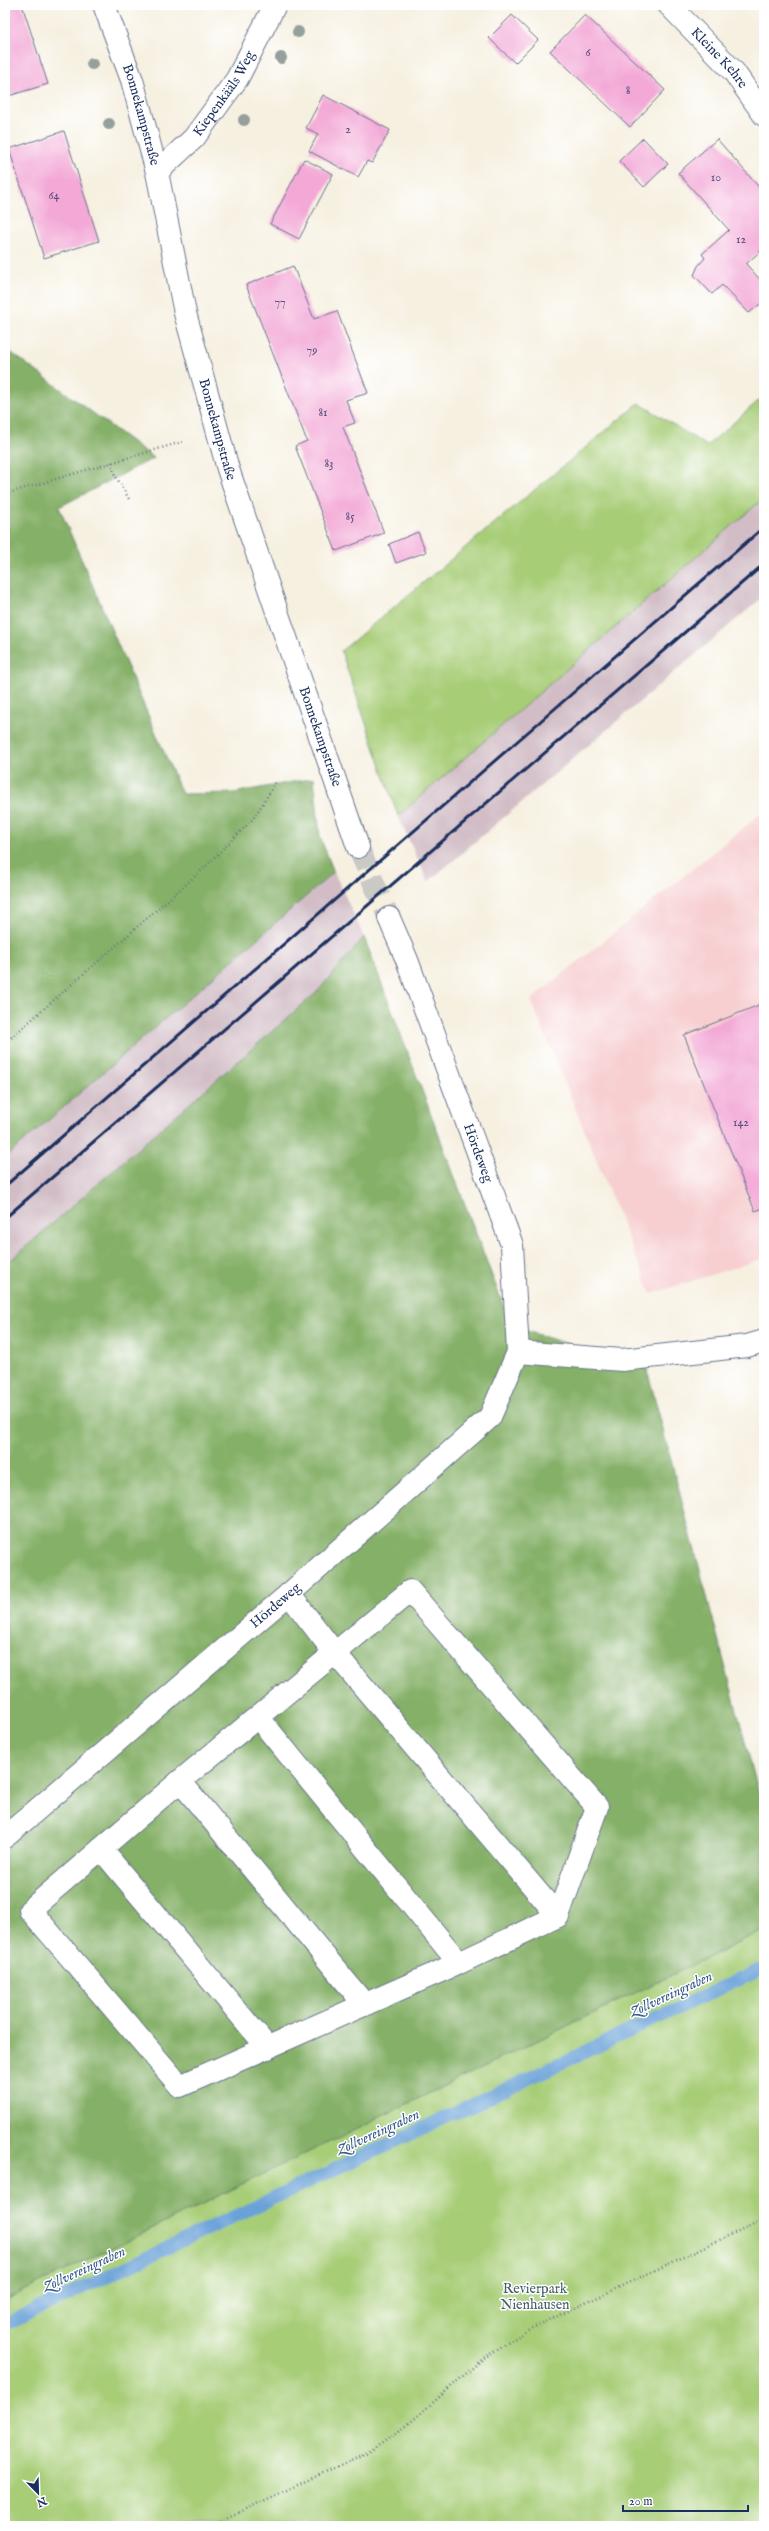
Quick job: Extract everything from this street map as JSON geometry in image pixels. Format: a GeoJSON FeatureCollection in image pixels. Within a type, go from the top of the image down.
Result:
{"type":"FeatureCollection","features":[{"type":"Feature","properties":{"kind":"street","name":"Bonnekampstraße"},"geometry":{"type":"LineString","coordinates":[[104,5],[132,80],[157,172],[185,313],[217,430],[358,847]]}},
{"type":"Feature","properties":{"kind":"street","name":"Kiepenkääls Weg"},"geometry":{"type":"LineString","coordinates":[[157,172],[194,138],[237,79],[275,5]]}},
{"type":"Feature","properties":{"kind":"street","name":"Kleine Kehre"},"geometry":{"type":"LineString","coordinates":[[669,5],[734,72],[764,115]]}},
{"type":"Feature","properties":{"kind":"street","name":"Hördeweg"},"geometry":{"type":"LineString","coordinates":[[5,1837],[289,1594],[490,1417],[518,1352],[512,1245],[407,960],[389,918]]}},
{"type":"Feature","properties":{"kind":"street"},"geometry":{"type":"LineString","coordinates":[[518,1352],[622,1360],[747,1346],[764,1341]]}},
{"type":"Feature","properties":{"kind":"street"},"geometry":{"type":"LineString","coordinates":[[410,1591],[597,1807],[558,1916],[459,1963],[180,2086],[30,1910],[180,1781],[334,1652],[410,1591]]}},
{"type":"Feature","properties":{"kind":"street"},"geometry":{"type":"LineString","coordinates":[[289,1594],[334,1652],[558,1916]]}},
{"type":"Feature","properties":{"kind":"street"},"geometry":{"type":"LineString","coordinates":[[258,1717],[459,1963]]}},
{"type":"Feature","properties":{"kind":"street"},"geometry":{"type":"LineString","coordinates":[[180,1781],[365,2005]]}},
{"type":"Feature","properties":{"kind":"street"},"geometry":{"type":"LineString","coordinates":[[101,1849],[268,2048]]}},
{"type":"Feature","properties":{"kind":"path"},"geometry":{"type":"LineString","coordinates":[[5,494],[217,430]]}},
{"type":"Feature","properties":{"kind":"path"},"geometry":{"type":"LineString","coordinates":[[112,462],[114,473],[128,499]]}},
{"type":"Feature","properties":{"kind":"path"},"geometry":{"type":"LineString","coordinates":[[5,1043],[201,871],[254,819],[276,782]]}},
{"type":"Feature","properties":{"kind":"path"},"geometry":{"type":"LineString","coordinates":[[210,2526],[377,2447],[405,2427],[484,2358],[528,2330],[764,2219]]}},
{"type":"Feature","properties":{"kind":"shaded area"},"geometry":{"type":"Polygon","coordinates":[[[764,498],[764,596],[428,882],[398,816],[764,498]]]}},
{"type":"Feature","properties":{"kind":"shaded area"},"geometry":{"type":"Polygon","coordinates":[[[764,811],[764,1258],[651,1294],[531,1000],[764,811]]]}},
{"type":"Feature","properties":{"kind":"shaded area"},"geometry":{"type":"Polygon","coordinates":[[[334,872],[364,937],[318,991],[5,1265],[5,1158],[334,872]]]}},
{"type":"Feature","properties":{"kind":"green space"},"geometry":{"type":"Polygon","coordinates":[[[5,348],[154,458],[59,507],[182,794],[233,793],[314,778],[320,837],[334,872],[5,1158],[5,348]]]}},
{"type":"Feature","properties":{"kind":"green space"},"geometry":{"type":"Polygon","coordinates":[[[764,396],[764,498],[398,816],[341,651],[639,403],[707,446],[764,396]]]}},
{"type":"Feature","properties":{"kind":"green space"},"geometry":{"type":"Polygon","coordinates":[[[364,937],[511,1326],[647,1369],[764,1813],[764,1930],[5,2300],[5,1265],[318,991],[364,937]]]}},
{"type":"Feature","properties":{"kind":"green space","name":"Revierpark Nienhausen"},"geometry":{"type":"Polygon","coordinates":[[[764,1930],[764,2526],[5,2526],[5,2300],[764,1930]]]}},
{"type":"Feature","properties":{"kind":"building"},"geometry":{"type":"Polygon","coordinates":[[[5,5],[22,5],[48,84],[5,97],[5,5]]]}},
{"type":"Feature","properties":{"kind":"building"},"geometry":{"type":"Polygon","coordinates":[[[512,15],[538,40],[515,63],[489,38],[512,15]]]}},
{"type":"Feature","properties":{"kind":"building"},"geometry":{"type":"Polygon","coordinates":[[[585,15],[665,90],[630,127],[550,51],[585,15]]]}},
{"type":"Feature","properties":{"kind":"building"},"geometry":{"type":"Polygon","coordinates":[[[323,95],[390,130],[372,163],[367,161],[358,177],[309,151],[318,134],[306,128],[323,95]]]}},
{"type":"Feature","properties":{"kind":"building"},"geometry":{"type":"Polygon","coordinates":[[[64,131],[99,241],[44,258],[9,149],[64,131]]]}},
{"type":"Feature","properties":{"kind":"building"},"geometry":{"type":"Polygon","coordinates":[[[643,138],[668,164],[644,187],[619,161],[643,138]]]}},
{"type":"Feature","properties":{"kind":"building"},"geometry":{"type":"Polygon","coordinates":[[[717,139],[764,193],[764,248],[746,264],[764,284],[764,301],[749,313],[722,285],[712,294],[694,275],[698,266],[705,258],[702,254],[729,230],[678,173],[717,139]]]}},
{"type":"Feature","properties":{"kind":"building"},"geometry":{"type":"Polygon","coordinates":[[[304,159],[333,174],[299,239],[270,224],[304,159]]]}},
{"type":"Feature","properties":{"kind":"building"},"geometry":{"type":"Polygon","coordinates":[[[293,266],[314,319],[337,311],[368,393],[346,400],[355,423],[343,427],[384,533],[336,551],[295,446],[307,441],[246,285],[293,266]]]}},
{"type":"Feature","properties":{"kind":"building"},"geometry":{"type":"Polygon","coordinates":[[[418,532],[426,552],[396,563],[389,544],[418,532]]]}},
{"type":"Feature","properties":{"kind":"building"},"geometry":{"type":"Polygon","coordinates":[[[764,1003],[764,1208],[755,1211],[684,1035],[764,1003]]]}},
{"type":"Feature","properties":{"kind":"waterway","name":"Zollvereingraben"},"geometry":{"type":"LineString","coordinates":[[5,2324],[764,1968]]}},
{"type":"Feature","properties":{"kind":"tunnel"},"geometry":{"type":"LineString","coordinates":[[358,847],[389,918]]}},
{"type":"Feature","properties":{"kind":"railway"},"geometry":{"type":"LineString","coordinates":[[5,1186],[764,527]]}},
{"type":"Feature","properties":{"kind":"railway"},"geometry":{"type":"LineString","coordinates":[[5,1218],[764,564]]}}]}
